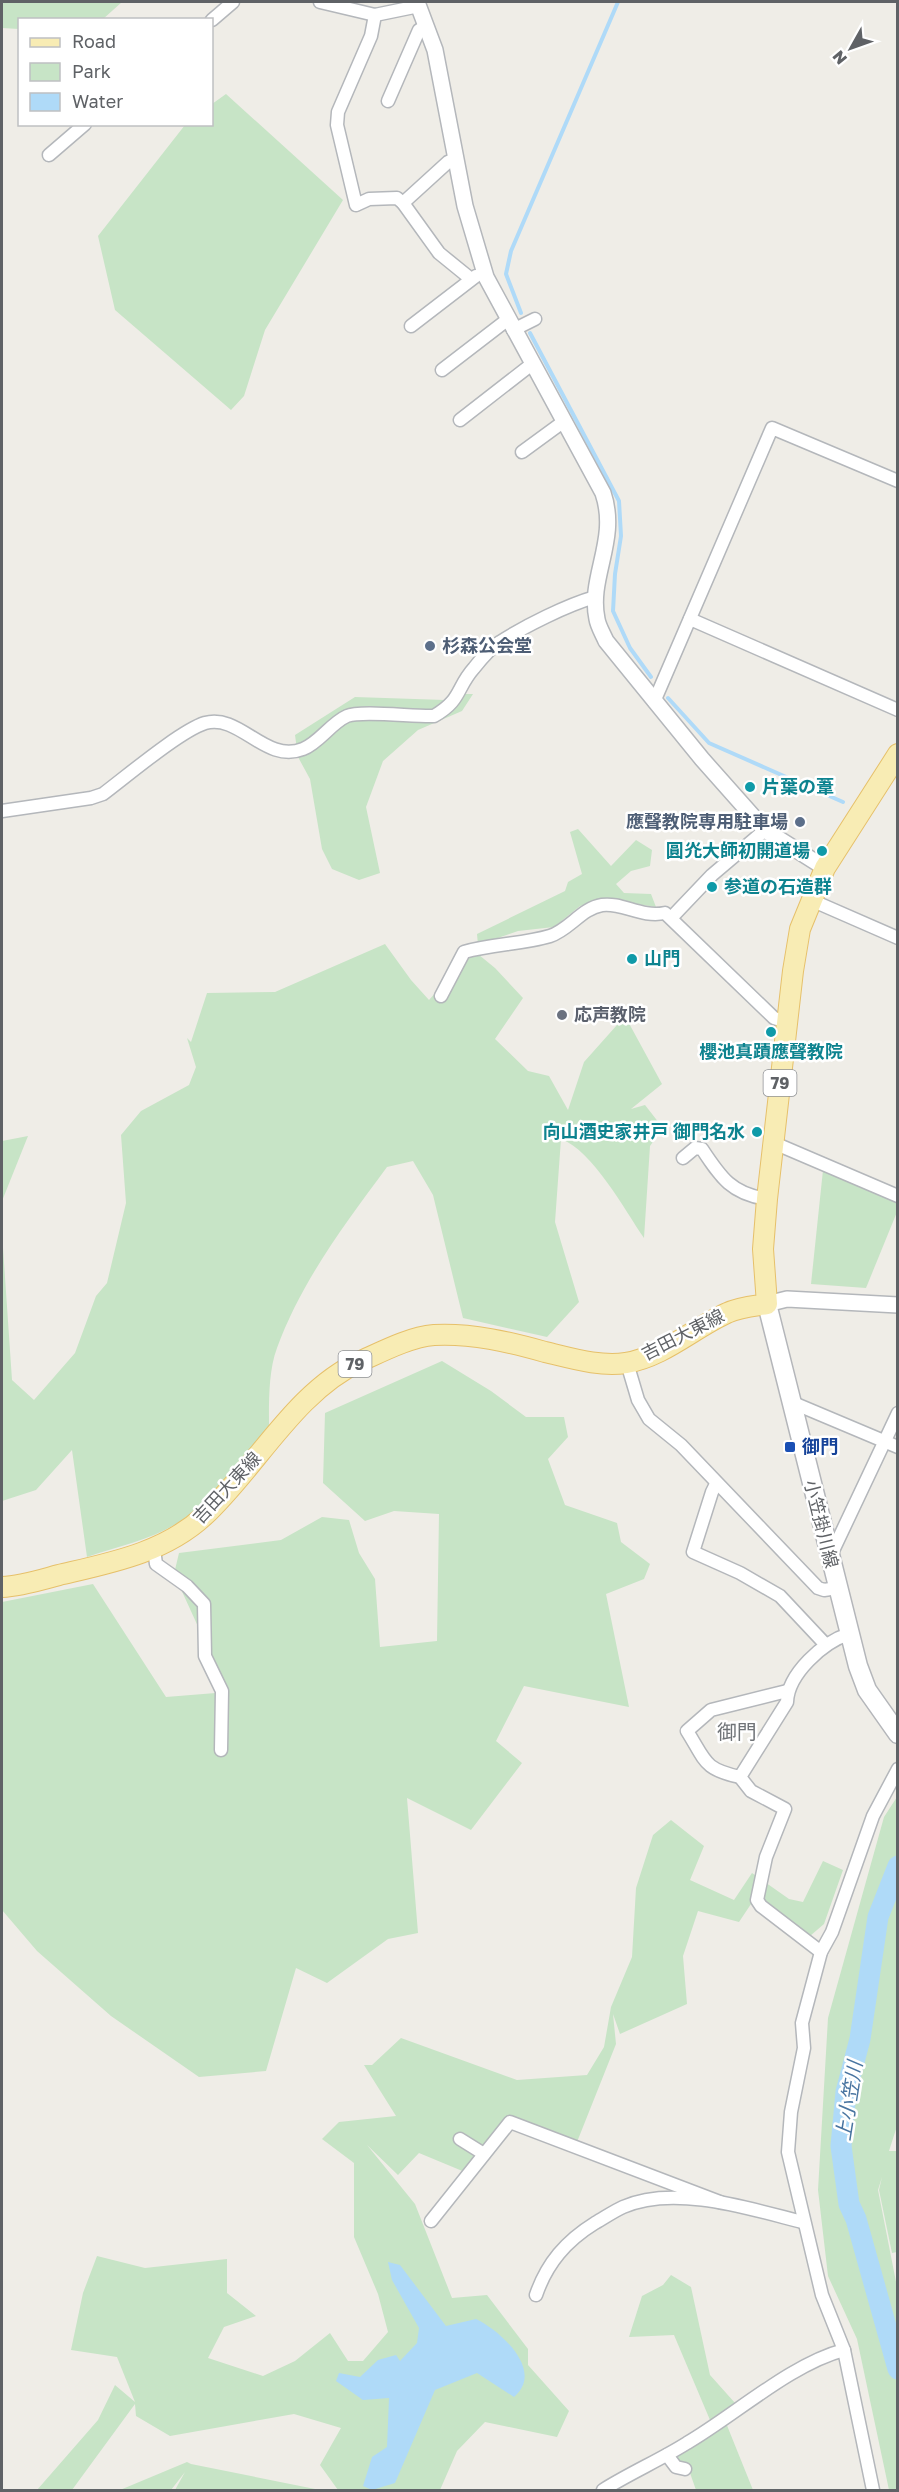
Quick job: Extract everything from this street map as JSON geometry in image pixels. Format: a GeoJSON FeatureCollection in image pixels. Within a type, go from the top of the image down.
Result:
{"type":"FeatureCollection","features":[{"type":"Feature","properties":{"kind":"main road","name":"79"},"geometry":{"type":"LineString","coordinates":[[767,1304],[763,1249],[767,1199],[797,942],[825,868],[897,754]]}},
{"type":"Feature","properties":{"kind":"main road","name":"吉田大東線"},"geometry":{"type":"LineString","coordinates":[[2,1587],[104,1565],[154,1549],[183,1533],[205,1516],[260,1451],[328,1382],[358,1362],[401,1344],[432,1335],[481,1337],[573,1359],[605,1364],[627,1363],[651,1355],[730,1311],[767,1304]]}},
{"type":"Feature","properties":{"kind":"main road","name":"小笠掛川線"},"geometry":{"type":"LineString","coordinates":[[767,1304],[849,1634],[867,1690],[897,1734]]}},
{"type":"Feature","properties":{"kind":"street"},"geometry":{"type":"LineString","coordinates":[[213,19],[233,2]]}},
{"type":"Feature","properties":{"kind":"street"},"geometry":{"type":"LineString","coordinates":[[320,2],[375,15],[418,4],[435,50],[478,275],[532,364],[598,484],[608,508],[609,529],[596,597],[597,620],[606,641],[654,702],[765,830],[825,868]]}},
{"type":"Feature","properties":{"kind":"street"},"geometry":{"type":"LineString","coordinates":[[375,15],[371,36],[338,112],[337,125],[356,206],[369,199],[398,198],[439,253],[478,275]]}},
{"type":"Feature","properties":{"kind":"street"},"geometry":{"type":"LineString","coordinates":[[388,101],[418,30],[427,26]]}},
{"type":"Feature","properties":{"kind":"street"},"geometry":{"type":"LineString","coordinates":[[49,155],[84,126]]}},
{"type":"Feature","properties":{"kind":"street"},"geometry":{"type":"LineString","coordinates":[[403,203],[448,162],[455,159]]}},
{"type":"Feature","properties":{"kind":"street"},"geometry":{"type":"LineString","coordinates":[[411,326],[478,275]]}},
{"type":"Feature","properties":{"kind":"street"},"geometry":{"type":"LineString","coordinates":[[442,370],[510,325],[535,319]]}},
{"type":"Feature","properties":{"kind":"street"},"geometry":{"type":"LineString","coordinates":[[460,420],[532,364]]}},
{"type":"Feature","properties":{"kind":"street"},"geometry":{"type":"LineString","coordinates":[[522,452],[563,422]]}},
{"type":"Feature","properties":{"kind":"street"},"geometry":{"type":"LineString","coordinates":[[654,702],[772,428],[897,481]]}},
{"type":"Feature","properties":{"kind":"street"},"geometry":{"type":"LineString","coordinates":[[2,811],[91,798],[103,794],[171,744],[205,723],[231,725],[260,745],[290,751],[304,749],[348,716],[434,716],[445,710],[460,694],[469,673],[501,641],[576,603],[596,597]]}},
{"type":"Feature","properties":{"kind":"street"},"geometry":{"type":"LineString","coordinates":[[690,619],[897,710]]}},
{"type":"Feature","properties":{"kind":"street"},"geometry":{"type":"LineString","coordinates":[[672,917],[712,875],[765,830]]}},
{"type":"Feature","properties":{"kind":"street"},"geometry":{"type":"LineString","coordinates":[[811,900],[897,938]]}},
{"type":"Feature","properties":{"kind":"street"},"geometry":{"type":"LineString","coordinates":[[441,996],[464,952],[488,945],[552,936],[594,907],[606,904],[637,913],[654,915],[665,913],[672,917],[774,1018],[787,1023]]}},
{"type":"Feature","properties":{"kind":"street"},"geometry":{"type":"LineString","coordinates":[[774,1143],[897,1196]]}},
{"type":"Feature","properties":{"kind":"street"},"geometry":{"type":"LineString","coordinates":[[683,1158],[695,1148],[702,1149],[721,1178],[745,1194],[767,1199]]}},
{"type":"Feature","properties":{"kind":"street"},"geometry":{"type":"LineString","coordinates":[[767,1304],[787,1299],[897,1305]]}},
{"type":"Feature","properties":{"kind":"street"},"geometry":{"type":"LineString","coordinates":[[627,1363],[638,1400],[649,1419],[681,1445],[818,1588],[824,1590],[837,1588]]}},
{"type":"Feature","properties":{"kind":"street"},"geometry":{"type":"LineString","coordinates":[[791,1402],[897,1447]]}},
{"type":"Feature","properties":{"kind":"street"},"geometry":{"type":"LineString","coordinates":[[829,1558],[886,1441],[897,1413]]}},
{"type":"Feature","properties":{"kind":"street"},"geometry":{"type":"LineString","coordinates":[[716,1484],[693,1552],[740,1573],[780,1596],[826,1645]]}},
{"type":"Feature","properties":{"kind":"street"},"geometry":{"type":"LineString","coordinates":[[154,1549],[156,1564],[187,1586],[204,1604],[205,1656],[222,1691],[221,1750]]}},
{"type":"Feature","properties":{"kind":"street"},"geometry":{"type":"LineString","coordinates":[[740,1777],[787,1702],[787,1691],[804,1667],[826,1645],[849,1634]]}},
{"type":"Feature","properties":{"kind":"street"},"geometry":{"type":"LineString","coordinates":[[787,1691],[711,1710],[687,1731],[708,1764],[717,1772],[740,1777],[752,1791],[785,1809],[766,1857],[757,1900],[761,1906],[821,1952]]}},
{"type":"Feature","properties":{"kind":"street"},"geometry":{"type":"LineString","coordinates":[[873,2490],[844,2350],[822,2295],[802,2222],[788,2152],[791,2112],[804,2048],[802,2023],[821,1952],[832,1932],[873,1816],[897,1768]]}},
{"type":"Feature","properties":{"kind":"street"},"geometry":{"type":"LineString","coordinates":[[431,2221],[510,2122],[720,2202],[802,2222]]}},
{"type":"Feature","properties":{"kind":"street"},"geometry":{"type":"LineString","coordinates":[[460,2139],[484,2154]]}},
{"type":"Feature","properties":{"kind":"street"},"geometry":{"type":"LineString","coordinates":[[536,2295],[543,2275],[569,2241],[624,2207],[652,2199],[720,2202]]}},
{"type":"Feature","properties":{"kind":"street"},"geometry":{"type":"LineString","coordinates":[[603,2490],[667,2455],[779,2383],[831,2354],[844,2350]]}},
{"type":"Feature","properties":{"kind":"street"},"geometry":{"type":"LineString","coordinates":[[667,2455],[676,2467],[685,2469]]}},
{"type":"Feature","properties":{"kind":"green space"},"geometry":{"type":"Polygon","coordinates":[[[2,2],[122,2],[104,18],[18,18],[18,29],[2,28],[2,2]]]}},
{"type":"Feature","properties":{"kind":"green space"},"geometry":{"type":"Polygon","coordinates":[[[226,94],[343,200],[265,330],[244,396],[231,410],[115,310],[98,236],[184,126],[213,126],[213,103],[226,94]]]}},
{"type":"Feature","properties":{"kind":"green space"},"geometry":{"type":"Polygon","coordinates":[[[452,694],[473,694],[462,711],[418,730],[383,761],[366,807],[380,873],[359,880],[332,869],[322,849],[310,779],[298,757],[295,735],[355,697],[445,700],[452,694]]]}},
{"type":"Feature","properties":{"kind":"green space"},"geometry":{"type":"Polygon","coordinates":[[[578,829],[611,866],[636,840],[652,850],[650,866],[631,871],[616,884],[624,893],[651,894],[656,907],[603,899],[580,906],[554,927],[518,931],[478,945],[477,934],[565,891],[568,882],[582,874],[570,832],[578,829]]]}},
{"type":"Feature","properties":{"kind":"green space"},"geometry":{"type":"Polygon","coordinates":[[[385,944],[429,1000],[473,950],[495,968],[523,998],[495,1039],[528,1071],[549,1076],[568,1110],[584,1062],[625,1016],[662,1084],[631,1109],[645,1105],[663,1128],[650,1146],[644,1238],[596,1168],[585,1155],[561,1139],[555,1222],[579,1302],[547,1337],[463,1318],[433,1195],[413,1161],[387,1167],[326,1253],[287,1323],[272,1367],[269,1430],[217,1490],[182,1520],[149,1537],[87,1557],[72,1450],[36,1490],[2,1501],[2,1233],[12,1380],[34,1400],[75,1353],[96,1296],[107,1283],[126,1203],[121,1135],[141,1111],[189,1085],[196,1067],[187,1038],[191,1042],[207,993],[275,992],[385,944]]]}},
{"type":"Feature","properties":{"kind":"green space"},"geometry":{"type":"Polygon","coordinates":[[[28,1136],[2,1201],[2,1141],[28,1136]]]}},
{"type":"Feature","properties":{"kind":"green space"},"geometry":{"type":"Polygon","coordinates":[[[823,1170],[897,1203],[897,1212],[866,1288],[811,1284],[823,1170]]]}},
{"type":"Feature","properties":{"kind":"green space"},"geometry":{"type":"Polygon","coordinates":[[[442,1361],[491,1391],[526,1417],[564,1417],[568,1437],[548,1459],[565,1505],[617,1523],[621,1542],[650,1564],[644,1579],[606,1594],[629,1707],[524,1686],[496,1741],[522,1763],[471,1830],[407,1798],[418,1933],[388,1939],[327,1983],[296,1968],[266,2071],[199,2077],[111,2016],[37,1951],[2,1910],[2,1602],[93,1584],[166,1697],[228,1692],[174,1574],[179,1553],[281,1540],[322,1517],[349,1520],[359,1553],[375,1579],[380,1647],[437,1641],[439,1514],[394,1511],[365,1521],[323,1483],[325,1413],[442,1361]]]}},
{"type":"Feature","properties":{"kind":"green space"},"geometry":{"type":"Polygon","coordinates":[[[897,1797],[898,2123],[889,2151],[897,2151],[897,2252],[892,2253],[879,2190],[882,2177],[878,2190],[897,2287],[898,2490],[889,2490],[857,2339],[828,2276],[818,2190],[828,2018],[884,1817],[897,1797]]]}},
{"type":"Feature","properties":{"kind":"green space"},"geometry":{"type":"Polygon","coordinates":[[[671,1820],[704,1846],[690,1880],[734,1900],[752,1873],[789,1899],[803,1902],[823,1861],[843,1870],[824,1924],[810,1936],[761,1903],[751,1904],[739,1922],[698,1911],[683,1956],[687,2004],[620,2034],[613,2014],[616,2044],[575,2147],[513,2128],[472,2175],[419,2153],[398,2175],[367,2145],[415,2204],[452,2298],[487,2295],[528,2349],[528,2365],[569,2411],[557,2437],[485,2422],[457,2451],[440,2490],[338,2490],[320,2465],[341,2428],[294,2414],[170,2436],[136,2416],[135,2404],[72,2490],[37,2490],[98,2420],[115,2385],[135,2402],[117,2357],[71,2350],[83,2293],[97,2256],[145,2268],[227,2259],[227,2293],[256,2316],[224,2327],[208,2358],[263,2376],[295,2361],[330,2333],[348,2361],[363,2361],[388,2332],[378,2294],[354,2237],[354,2163],[322,2139],[339,2122],[396,2116],[364,2065],[372,2065],[401,2038],[517,2080],[587,2075],[604,2047],[611,2007],[632,1957],[636,1888],[653,1835],[671,1820]]]}},
{"type":"Feature","properties":{"kind":"green space"},"geometry":{"type":"Polygon","coordinates":[[[671,2275],[691,2287],[710,2375],[735,2403],[710,2420],[674,2335],[629,2337],[642,2296],[663,2285],[671,2275]]]}},
{"type":"Feature","properties":{"kind":"green space"},"geometry":{"type":"Polygon","coordinates":[[[726,2423],[753,2490],[696,2490],[690,2473],[666,2458],[726,2423]]]}},
{"type":"Feature","properties":{"kind":"green space"},"geometry":{"type":"Polygon","coordinates":[[[187,2462],[320,2490],[175,2490],[185,2472],[171,2490],[120,2490],[187,2462]]]}},
{"type":"Feature","properties":{"kind":"water"},"geometry":{"type":"Polygon","coordinates":[[[388,2262],[400,2265],[446,2326],[476,2319],[497,2333],[516,2353],[525,2376],[522,2387],[514,2397],[477,2373],[435,2390],[395,2483],[372,2490],[363,2486],[372,2457],[387,2447],[389,2398],[363,2400],[336,2381],[339,2373],[360,2377],[378,2360],[396,2355],[400,2361],[417,2343],[419,2328],[392,2280],[388,2262]]]}},
{"type":"Feature","properties":{"kind":"waterway"},"geometry":{"type":"LineString","coordinates":[[521,313],[506,274],[511,251],[618,2]]}},
{"type":"Feature","properties":{"kind":"waterway"},"geometry":{"type":"LineString","coordinates":[[530,333],[619,501],[621,536],[615,574],[613,611],[630,648],[651,677]]}},
{"type":"Feature","properties":{"kind":"waterway"},"geometry":{"type":"LineString","coordinates":[[668,698],[709,743],[843,802]]}},
{"type":"Feature","properties":{"kind":"waterway","name":"上小笠川"},"geometry":{"type":"LineString","coordinates":[[898,1866],[878,1917],[860,2039],[846,2092],[841,2146],[849,2204],[856,2219],[898,2369]]}},
{"type":"Feature","properties":{"kind":"place","name":"杉森公会堂"},"geometry":{"type":"Point","coordinates":[430,646]}},
{"type":"Feature","properties":{"kind":"place","name":"片葉の葦"},"geometry":{"type":"Point","coordinates":[750,787]}},
{"type":"Feature","properties":{"kind":"place","name":"應聲教院専用駐車場"},"geometry":{"type":"Point","coordinates":[800,822]}},
{"type":"Feature","properties":{"kind":"place","name":"圓灮大師初開道場"},"geometry":{"type":"Point","coordinates":[822,851]}},
{"type":"Feature","properties":{"kind":"place","name":"参道の石造群"},"geometry":{"type":"Point","coordinates":[712,887]}},
{"type":"Feature","properties":{"kind":"place","name":"山門"},"geometry":{"type":"Point","coordinates":[632,959]}},
{"type":"Feature","properties":{"kind":"place","name":"応声教院"},"geometry":{"type":"Point","coordinates":[562,1015]}},
{"type":"Feature","properties":{"kind":"place","name":"櫻池真蹟應聲教院"},"geometry":{"type":"Point","coordinates":[771,1032]}},
{"type":"Feature","properties":{"kind":"place","name":"向山酒史家井戸 御門名水"},"geometry":{"type":"Point","coordinates":[757,1132]}},
{"type":"Feature","properties":{"kind":"place","name":"御門"},"geometry":{"type":"Point","coordinates":[790,1447]}},
{"type":"Feature","properties":{"kind":"district","name":"御門"},"geometry":{"type":"Point","coordinates":[737,1732]}}]}
